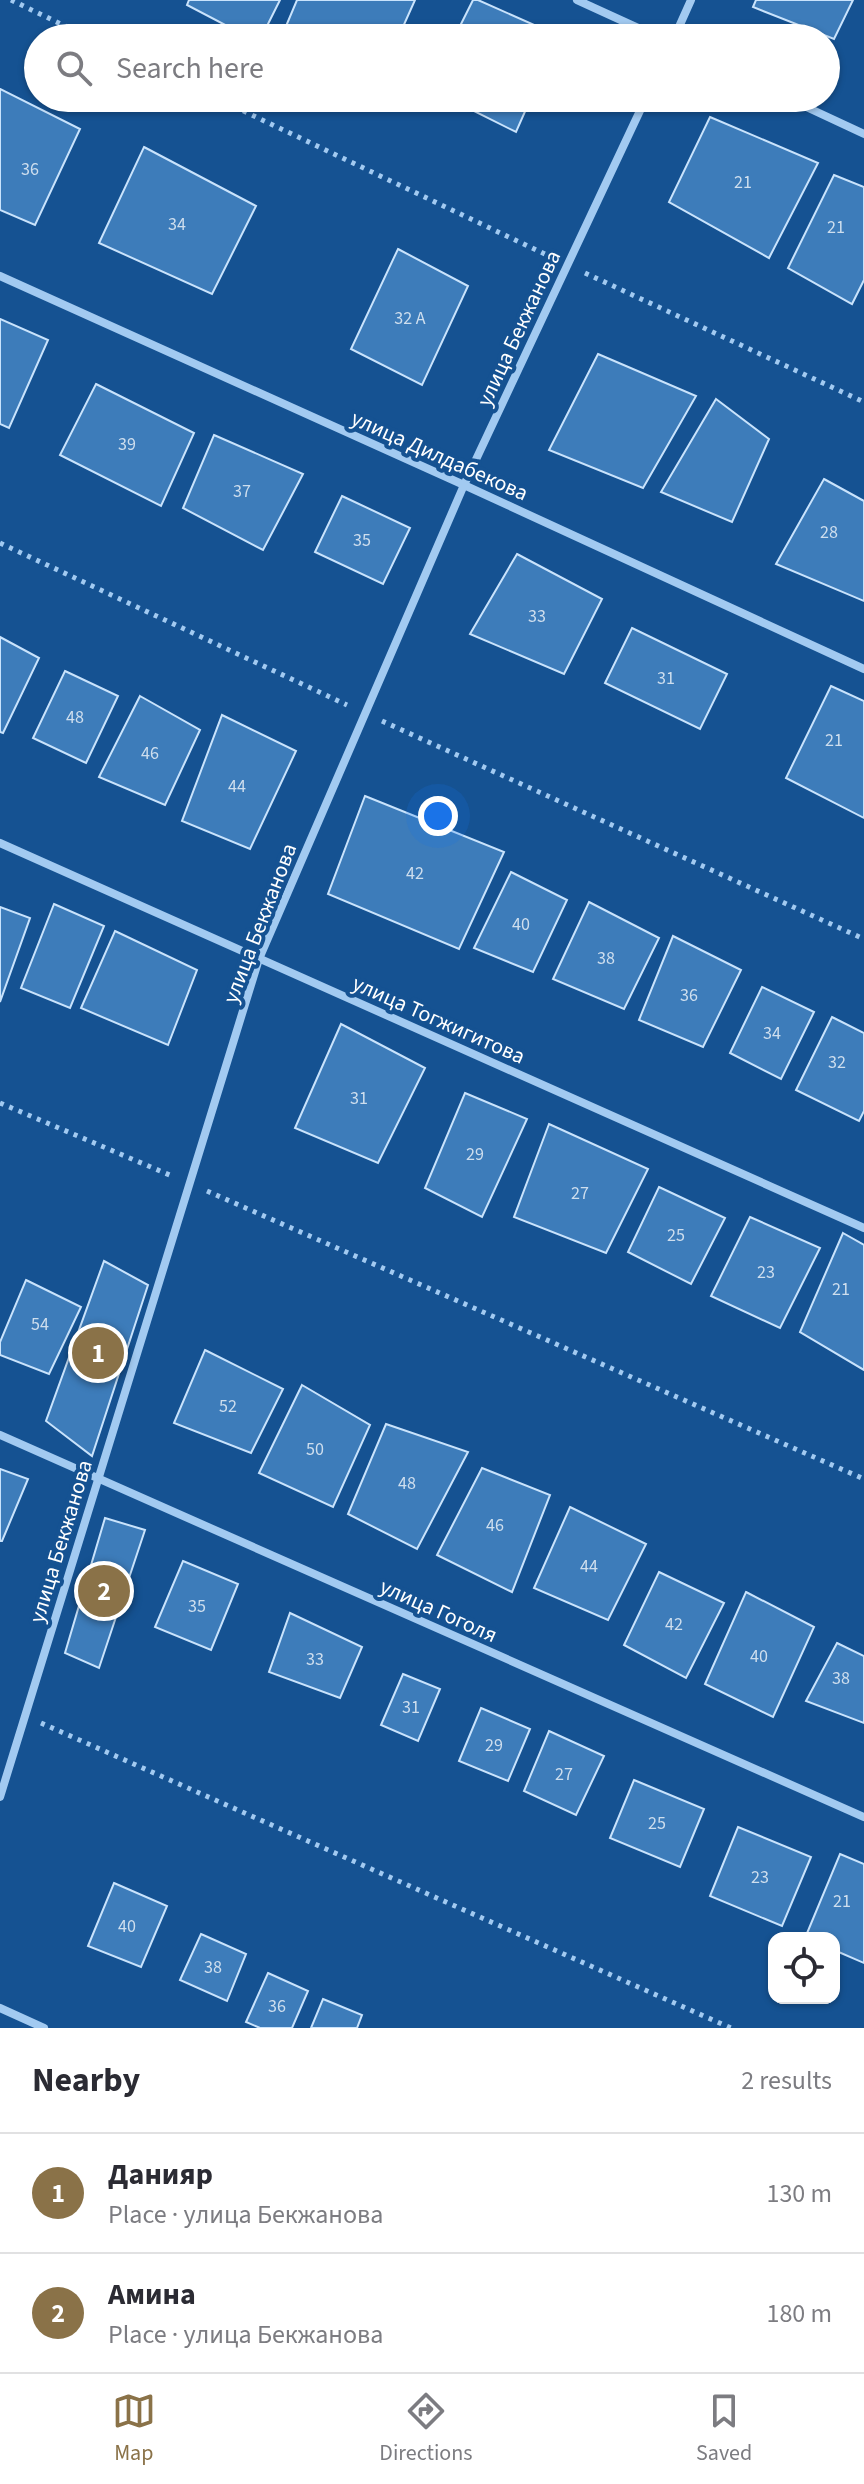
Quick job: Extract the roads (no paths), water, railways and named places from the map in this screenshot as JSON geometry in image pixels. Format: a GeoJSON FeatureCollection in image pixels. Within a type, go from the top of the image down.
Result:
{"type":"FeatureCollection","features":[{"type":"Feature","properties":{"kind":"street"},"geometry":{"type":"LineString","coordinates":[[577,0],[629,24]]}},
{"type":"Feature","properties":{"kind":"street"},"geometry":{"type":"LineString","coordinates":[[680,24],[691,0]]}},
{"type":"Feature","properties":{"kind":"street","name":"улица Бекжанова"},"geometry":{"type":"LineString","coordinates":[[0,1797],[259,959],[464,485],[639,112]]}},
{"type":"Feature","properties":{"kind":"street"},"geometry":{"type":"LineString","coordinates":[[817,112],[864,134]]}},
{"type":"Feature","properties":{"kind":"street","name":"улица Дилдабекова"},"geometry":{"type":"LineString","coordinates":[[0,276],[864,669]]}},
{"type":"Feature","properties":{"kind":"street","name":"улица Тогжигитова"},"geometry":{"type":"LineString","coordinates":[[0,843],[864,1228]]}},
{"type":"Feature","properties":{"kind":"street","name":"улица Гоголя"},"geometry":{"type":"LineString","coordinates":[[0,1435],[864,1817]]}},
{"type":"Feature","properties":{"kind":"street"},"geometry":{"type":"LineString","coordinates":[[0,2008],[44,2028]]}},
{"type":"Feature","properties":{"kind":"place","name":"Данияр"},"geometry":{"type":"Point","coordinates":[98,1353]}},
{"type":"Feature","properties":{"kind":"place","name":"Амина"},"geometry":{"type":"Point","coordinates":[104,1591]}}]}
